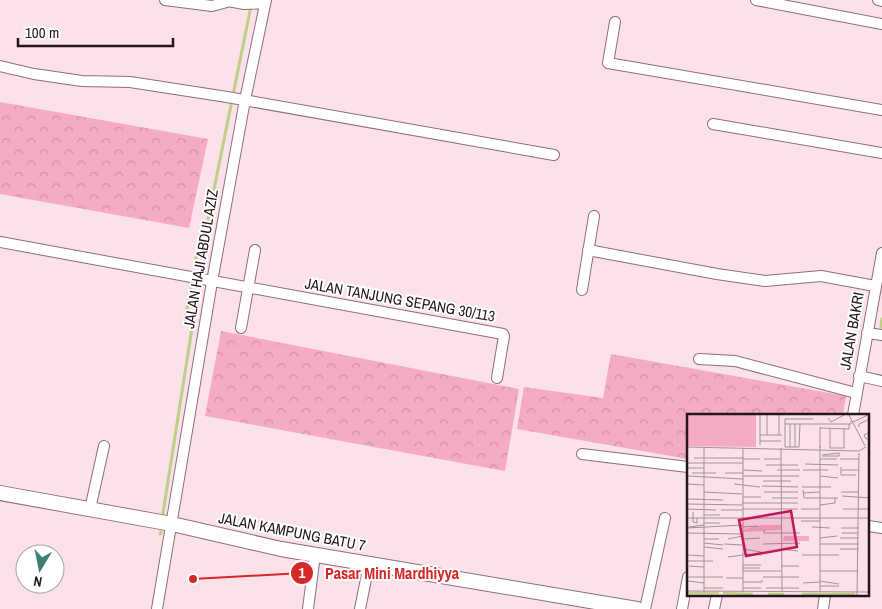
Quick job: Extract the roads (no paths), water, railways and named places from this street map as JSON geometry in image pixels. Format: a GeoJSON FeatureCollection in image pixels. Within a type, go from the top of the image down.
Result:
{"type":"FeatureCollection","features":[{"type":"Feature","properties":{"kind":"street"},"geometry":{"type":"LineString","coordinates":[[165,0],[212,6],[225,1],[244,4],[263,3]]}},
{"type":"Feature","properties":{"kind":"street"},"geometry":{"type":"LineString","coordinates":[[756,0],[882,24]]}},
{"type":"Feature","properties":{"kind":"street"},"geometry":{"type":"LineString","coordinates":[[878,0],[882,1]]}},
{"type":"Feature","properties":{"kind":"street","name":"JALAN HAJI ABDUL AZIZ"},"geometry":{"type":"LineString","coordinates":[[157,609],[242,100],[263,3]]}},
{"type":"Feature","properties":{"kind":"street"},"geometry":{"type":"LineString","coordinates":[[614,22],[608,62],[882,110]]}},
{"type":"Feature","properties":{"kind":"street"},"geometry":{"type":"LineString","coordinates":[[0,66],[34,74],[82,81],[130,82],[227,96],[554,155]]}},
{"type":"Feature","properties":{"kind":"street"},"geometry":{"type":"LineString","coordinates":[[713,124],[882,153]]}},
{"type":"Feature","properties":{"kind":"street"},"geometry":{"type":"LineString","coordinates":[[582,290],[594,216]]}},
{"type":"Feature","properties":{"kind":"street","name":"JALAN TANJUNG SEPANG 30/113"},"geometry":{"type":"LineString","coordinates":[[0,242],[503,334],[497,378]]}},
{"type":"Feature","properties":{"kind":"street"},"geometry":{"type":"LineString","coordinates":[[241,328],[255,250]]}},
{"type":"Feature","properties":{"kind":"street"},"geometry":{"type":"LineString","coordinates":[[588,250],[765,281],[821,276],[876,286]]}},
{"type":"Feature","properties":{"kind":"street","name":"JALAN BAKRI"},"geometry":{"type":"LineString","coordinates":[[853,414],[882,253]]}},
{"type":"Feature","properties":{"kind":"street"},"geometry":{"type":"LineString","coordinates":[[867,333],[882,335]]}},
{"type":"Feature","properties":{"kind":"street"},"geometry":{"type":"LineString","coordinates":[[700,359],[734,361],[856,393]]}},
{"type":"Feature","properties":{"kind":"street"},"geometry":{"type":"LineString","coordinates":[[859,376],[882,381]]}},
{"type":"Feature","properties":{"kind":"street"},"geometry":{"type":"LineString","coordinates":[[90,509],[104,446]]}},
{"type":"Feature","properties":{"kind":"street"},"geometry":{"type":"LineString","coordinates":[[582,454],[687,468]]}},
{"type":"Feature","properties":{"kind":"street","name":"JALAN KAMPUNG BATU 7"},"geometry":{"type":"LineString","coordinates":[[0,493],[172,524],[281,549],[637,609]]}},
{"type":"Feature","properties":{"kind":"street"},"geometry":{"type":"LineString","coordinates":[[645,609],[664,518]]}},
{"type":"Feature","properties":{"kind":"street"},"geometry":{"type":"LineString","coordinates":[[308,609],[314,554]]}},
{"type":"Feature","properties":{"kind":"street"},"geometry":{"type":"LineString","coordinates":[[360,609],[370,564]]}},
{"type":"Feature","properties":{"kind":"street"},"geometry":{"type":"LineString","coordinates":[[682,609],[687,582]]}},
{"type":"Feature","properties":{"kind":"street"},"geometry":{"type":"LineString","coordinates":[[714,609],[717,596]]}},
{"type":"Feature","properties":{"kind":"street"},"geometry":{"type":"LineString","coordinates":[[823,609],[826,596]]}},
{"type":"Feature","properties":{"kind":"waterway"},"geometry":{"type":"LineString","coordinates":[[195,264],[201,228],[207,224],[251,6]]}},
{"type":"Feature","properties":{"kind":"waterway"},"geometry":{"type":"LineString","coordinates":[[163,513],[192,328],[185,319],[192,282]]}},
{"type":"Feature","properties":{"kind":"waterway"},"geometry":{"type":"LineString","coordinates":[[881,327],[882,319]]}},
{"type":"Feature","properties":{"kind":"place","name":"Pasar Mini Mardhiyya"},"geometry":{"type":"Point","coordinates":[193,579]}}]}
